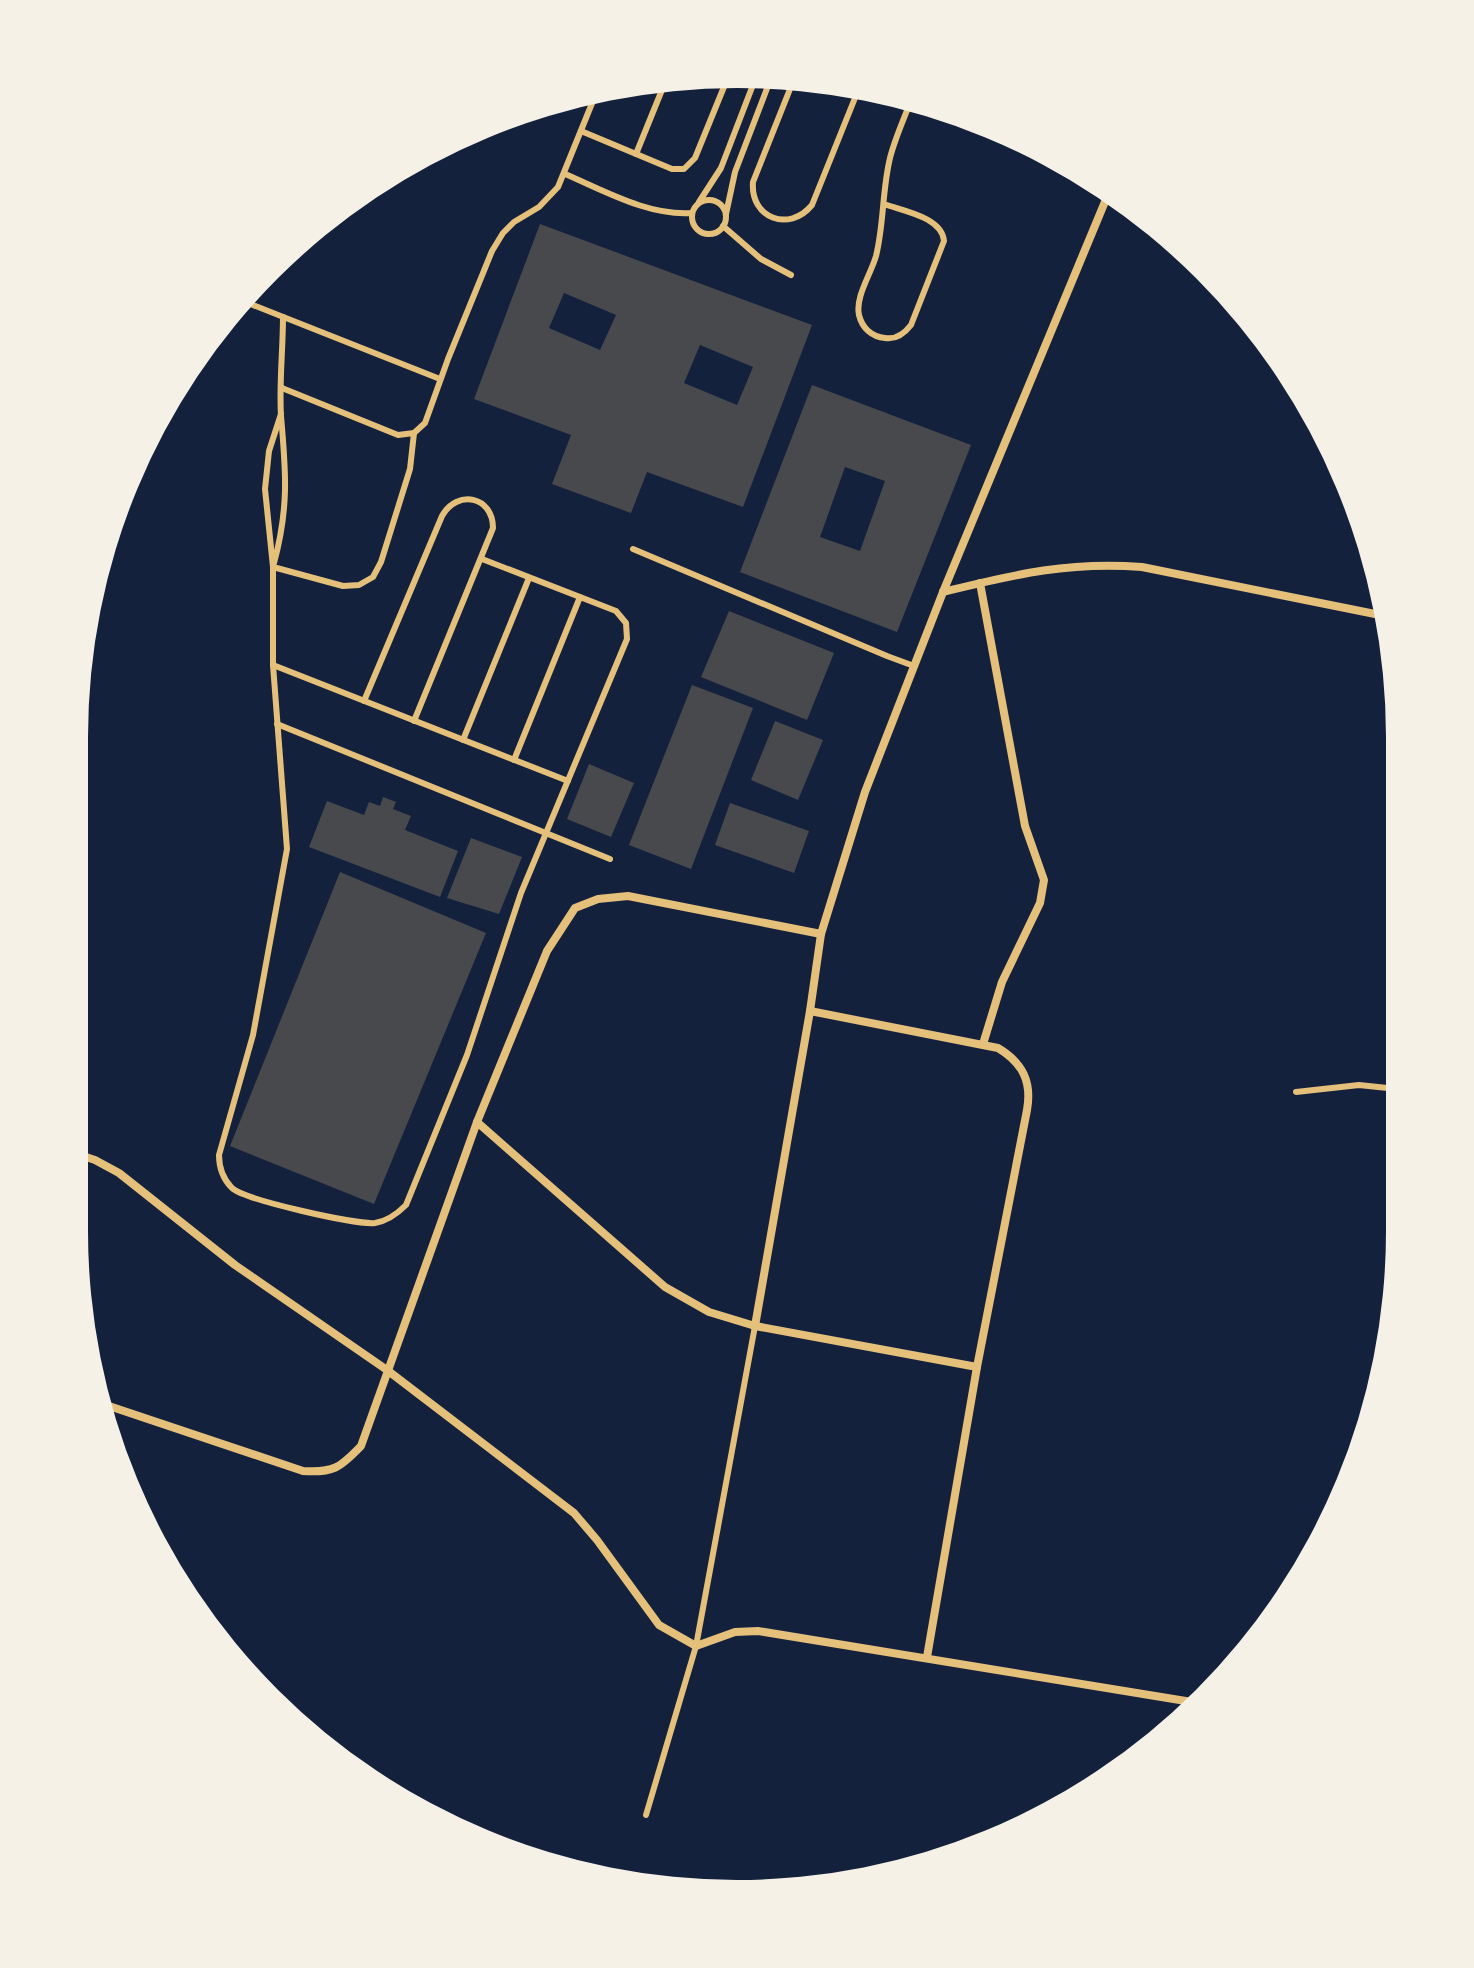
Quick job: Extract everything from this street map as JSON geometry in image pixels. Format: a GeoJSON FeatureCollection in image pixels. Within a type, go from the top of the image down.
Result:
{"type":"FeatureCollection","features":[{"type":"Feature","properties":{"kind":"street"},"geometry":{"type":"LineString","coordinates":[[755,1326],[821,934],[865,792],[943,592],[1105,202]]}},
{"type":"Feature","properties":{"kind":"street"},"geometry":{"type":"LineString","coordinates":[[943,592],[1043,569],[1120,565],[1375,614]]}},
{"type":"Feature","properties":{"kind":"street"},"geometry":{"type":"LineString","coordinates":[[980,583],[1025,826],[1044,880],[1040,903],[1002,982],[983,1044]]}},
{"type":"Feature","properties":{"kind":"street"},"geometry":{"type":"LineString","coordinates":[[112,1407],[303,1471],[327,1472],[344,1464],[361,1446],[477,1122],[547,951],[575,908],[598,899],[628,896],[821,934]]}},
{"type":"Feature","properties":{"kind":"street"},"geometry":{"type":"LineString","coordinates":[[810,1011],[998,1048],[1011,1055],[1027,1080],[1030,1095],[977,1367],[927,1657]]}},
{"type":"Feature","properties":{"kind":"street"},"geometry":{"type":"LineString","coordinates":[[477,1122],[665,1287],[709,1312],[755,1326],[977,1367]]}},
{"type":"Feature","properties":{"kind":"street"},"geometry":{"type":"LineString","coordinates":[[88,1158],[119,1173],[235,1265],[387,1370],[574,1513],[659,1625],[696,1646],[735,1632],[758,1631],[1183,1702]]}},
{"type":"Feature","properties":{"kind":"lane"},"geometry":{"type":"LineString","coordinates":[[581,131],[678,170],[689,166],[695,158],[723,88]]}},
{"type":"Feature","properties":{"kind":"lane"},"geometry":{"type":"LineString","coordinates":[[752,88],[721,168],[692,213],[694,226],[705,234],[712,234],[723,226],[735,172],[767,89]]}},
{"type":"Feature","properties":{"kind":"lane"},"geometry":{"type":"LineString","coordinates":[[790,90],[753,182],[753,198],[757,206],[777,220],[793,220],[812,205],[855,99]]}},
{"type":"Feature","properties":{"kind":"lane"},"geometry":{"type":"LineString","coordinates":[[636,154],[661,93]]}},
{"type":"Feature","properties":{"kind":"lane"},"geometry":{"type":"LineString","coordinates":[[282,388],[398,435],[414,433],[425,423],[497,241],[514,222],[550,198],[565,174],[592,104]]}},
{"type":"Feature","properties":{"kind":"lane"},"geometry":{"type":"LineString","coordinates":[[884,204],[934,223],[941,230],[944,241],[911,325],[906,332],[891,338],[868,332],[858,311],[875,257],[892,148],[907,111]]}},
{"type":"Feature","properties":{"kind":"lane"},"geometry":{"type":"LineString","coordinates":[[565,174],[648,208],[670,213],[692,213]]}},
{"type":"Feature","properties":{"kind":"lane"},"geometry":{"type":"LineString","coordinates":[[699,202],[712,200],[723,207],[726,214]]}},
{"type":"Feature","properties":{"kind":"lane"},"geometry":{"type":"LineString","coordinates":[[723,226],[748,250],[791,275]]}},
{"type":"Feature","properties":{"kind":"lane"},"geometry":{"type":"LineString","coordinates":[[253,305],[440,379]]}},
{"type":"Feature","properties":{"kind":"lane"},"geometry":{"type":"LineString","coordinates":[[273,567],[286,507],[287,476],[281,414],[283,317]]}},
{"type":"Feature","properties":{"kind":"lane"},"geometry":{"type":"LineString","coordinates":[[281,414],[269,451],[266,508],[273,567],[273,665],[287,826],[285,868],[253,1035],[219,1155],[221,1172],[227,1182],[244,1196],[371,1224],[397,1215],[406,1205],[467,1055],[517,903],[628,631],[622,616],[616,611],[482,559]]}},
{"type":"Feature","properties":{"kind":"lane"},"geometry":{"type":"LineString","coordinates":[[273,567],[343,586],[359,585],[373,577],[381,562],[410,469],[414,433]]}},
{"type":"Feature","properties":{"kind":"lane"},"geometry":{"type":"LineString","coordinates":[[364,701],[442,516],[451,503],[458,500],[481,502],[491,513],[493,528],[414,721]]}},
{"type":"Feature","properties":{"kind":"lane"},"geometry":{"type":"LineString","coordinates":[[633,549],[914,666]]}},
{"type":"Feature","properties":{"kind":"lane"},"geometry":{"type":"LineString","coordinates":[[463,740],[529,578]]}},
{"type":"Feature","properties":{"kind":"lane"},"geometry":{"type":"LineString","coordinates":[[514,760],[580,597]]}},
{"type":"Feature","properties":{"kind":"lane"},"geometry":{"type":"LineString","coordinates":[[273,665],[568,781]]}},
{"type":"Feature","properties":{"kind":"lane"},"geometry":{"type":"LineString","coordinates":[[277,724],[610,859]]}},
{"type":"Feature","properties":{"kind":"lane"},"geometry":{"type":"LineString","coordinates":[[1296,1092],[1359,1085],[1386,1088]]}},
{"type":"Feature","properties":{"kind":"lane"},"geometry":{"type":"LineString","coordinates":[[646,1815],[696,1646],[755,1326]]}},
{"type":"Feature","properties":{"kind":"building"},"geometry":{"type":"Polygon","coordinates":[[[540,224],[812,325],[743,507],[647,472],[631,513],[552,484],[571,435],[474,399],[540,224]],[[564,293],[549,328],[600,350],[616,315],[564,293]],[[700,345],[684,383],[737,405],[753,367],[700,345]]]}},
{"type":"Feature","properties":{"kind":"building"},"geometry":{"type":"Polygon","coordinates":[[[812,385],[971,445],[897,632],[740,572],[812,385]],[[845,467],[820,537],[860,551],[885,481],[845,467]]]}},
{"type":"Feature","properties":{"kind":"building"},"geometry":{"type":"Polygon","coordinates":[[[729,611],[834,653],[807,720],[701,677],[729,611]]]}},
{"type":"Feature","properties":{"kind":"building"},"geometry":{"type":"Polygon","coordinates":[[[692,685],[753,708],[691,869],[629,845],[692,685]]]}},
{"type":"Feature","properties":{"kind":"building"},"geometry":{"type":"Polygon","coordinates":[[[775,721],[823,740],[798,800],[751,780],[775,721]]]}},
{"type":"Feature","properties":{"kind":"building"},"geometry":{"type":"Polygon","coordinates":[[[589,764],[634,783],[611,837],[567,819],[589,764]]]}},
{"type":"Feature","properties":{"kind":"building"},"geometry":{"type":"Polygon","coordinates":[[[383,797],[396,802],[393,809],[411,816],[405,830],[458,851],[440,897],[309,847],[327,801],[364,815],[369,802],[380,806],[383,797]]]}},
{"type":"Feature","properties":{"kind":"building"},"geometry":{"type":"Polygon","coordinates":[[[730,803],[809,831],[794,873],[715,845],[730,803]]]}},
{"type":"Feature","properties":{"kind":"building"},"geometry":{"type":"Polygon","coordinates":[[[471,838],[522,857],[499,914],[447,898],[471,838]]]}},
{"type":"Feature","properties":{"kind":"building"},"geometry":{"type":"Polygon","coordinates":[[[340,872],[486,933],[374,1204],[230,1146],[340,872]]]}}]}
